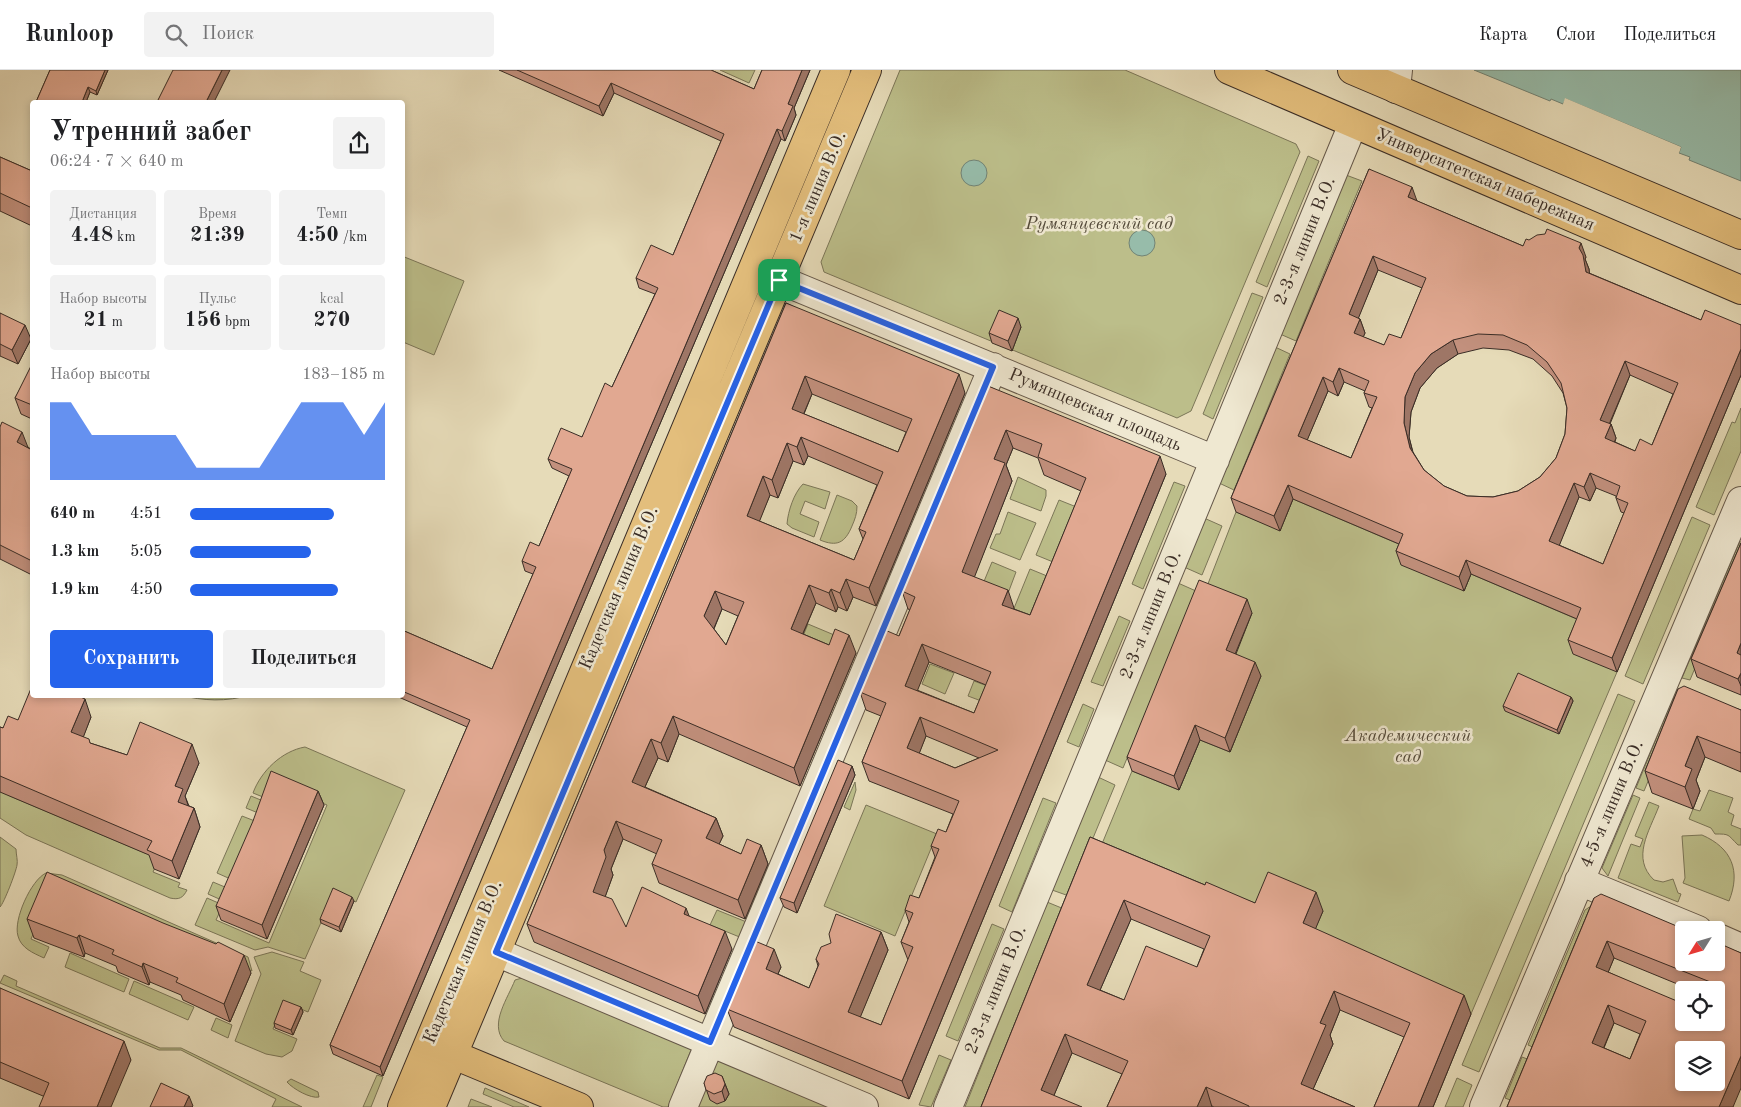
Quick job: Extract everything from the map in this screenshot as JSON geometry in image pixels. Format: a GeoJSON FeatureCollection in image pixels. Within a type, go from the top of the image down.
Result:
{"type":"FeatureCollection","features":[{"type":"Feature","properties":{"kind":"main road","name":"Кадетская линия В.О."},"geometry":{"type":"LineString","coordinates":[[402,1107],[440,1049],[753,269],[836,70]]}},
{"type":"Feature","properties":{"kind":"main road","name":"1-я линия В.О."},"geometry":{"type":"LineString","coordinates":[[431,1107],[440,1049],[496,952],[867,70]]}},
{"type":"Feature","properties":{"kind":"main road","name":"Университетская набережная"},"geometry":{"type":"LineString","coordinates":[[1230,70],[1741,290]]}},
{"type":"Feature","properties":{"kind":"main road"},"geometry":{"type":"LineString","coordinates":[[1352,70],[1397,79],[1741,235]]}},
{"type":"Feature","properties":{"kind":"main road"},"geometry":{"type":"LineString","coordinates":[[440,1049],[579,1107]]}},
{"type":"Feature","properties":{"kind":"street","name":"2-3-я линии В.О."},"geometry":{"type":"LineString","coordinates":[[948,1107],[1353,124]]}},
{"type":"Feature","properties":{"kind":"street","name":"Румянцевская площадь"},"geometry":{"type":"LineString","coordinates":[[753,269],[1214,460]]}},
{"type":"Feature","properties":{"kind":"street"},"geometry":{"type":"LineString","coordinates":[[683,1107],[993,367]]}},
{"type":"Feature","properties":{"kind":"street","name":"4-5-я линии В.О."},"geometry":{"type":"LineString","coordinates":[[1484,1107],[1580,882],[1677,685],[1741,501]]}},
{"type":"Feature","properties":{"kind":"street"},"geometry":{"type":"LineString","coordinates":[[1580,882],[1676,921]]}},
{"type":"Feature","properties":{"kind":"street"},"geometry":{"type":"LineString","coordinates":[[1725,941],[1741,948]]}},
{"type":"Feature","properties":{"kind":"street"},"geometry":{"type":"LineString","coordinates":[[496,952],[864,1107]]}},
{"type":"Feature","properties":{"kind":"green space"},"geometry":{"type":"Polygon","coordinates":[[[720,70],[755,70],[749,83],[720,70]]]}},
{"type":"Feature","properties":{"kind":"green space","name":"Румянцевский сад"},"geometry":{"type":"Polygon","coordinates":[[[900,70],[1125,70],[1296,144],[1300,152],[1191,411],[1177,418],[824,272],[821,262],[900,70]]]}},
{"type":"Feature","properties":{"kind":"green space"},"geometry":{"type":"Polygon","coordinates":[[[1308,156],[1319,161],[1267,287],[1256,282],[1308,156]]]}},
{"type":"Feature","properties":{"kind":"green space"},"geometry":{"type":"Polygon","coordinates":[[[1346,175],[1362,181],[1296,341],[1280,334],[1346,175]]]}},
{"type":"Feature","properties":{"kind":"green space"},"geometry":{"type":"Polygon","coordinates":[[[405,257],[464,281],[434,355],[405,343],[405,257]]]}},
{"type":"Feature","properties":{"kind":"green space"},"geometry":{"type":"Polygon","coordinates":[[[1252,293],[1263,297],[1213,419],[1203,414],[1252,293]]]}},
{"type":"Feature","properties":{"kind":"green space"},"geometry":{"type":"Polygon","coordinates":[[[1275,347],[1290,354],[1234,490],[1219,483],[1275,347]]]}},
{"type":"Feature","properties":{"kind":"green space"},"geometry":{"type":"Polygon","coordinates":[[[1741,408],[1741,451],[1714,515],[1696,507],[1732,422],[1735,423],[1741,408]]]}},
{"type":"Feature","properties":{"kind":"green space"},"geometry":{"type":"Polygon","coordinates":[[[1018,477],[1046,490],[1041,511],[1010,499],[1018,477]]]}},
{"type":"Feature","properties":{"kind":"green space"},"geometry":{"type":"Polygon","coordinates":[[[1174,482],[1185,486],[1143,589],[1132,584],[1174,482]]]}},
{"type":"Feature","properties":{"kind":"green space"},"geometry":{"type":"Polygon","coordinates":[[[803,484],[830,492],[825,509],[805,501],[800,514],[819,522],[814,537],[787,524],[792,502],[803,484]]]}},
{"type":"Feature","properties":{"kind":"green space"},"geometry":{"type":"Polygon","coordinates":[[[837,495],[852,501],[857,506],[857,512],[849,532],[843,540],[831,543],[820,540],[837,495]]]}},
{"type":"Feature","properties":{"kind":"green space","name":"Академический сад"},"geometry":{"type":"Polygon","coordinates":[[[1293,499],[1408,548],[1464,591],[1471,574],[1586,623],[1617,672],[1471,1014],[1262,922],[1097,856],[1132,771],[1179,790],[1200,740],[1230,752],[1260,677],[1231,664],[1204,594],[1236,512],[1280,530],[1293,499]]]}},
{"type":"Feature","properties":{"kind":"green space"},"geometry":{"type":"Polygon","coordinates":[[[1059,500],[1084,510],[1058,564],[1036,555],[1059,500]]]}},
{"type":"Feature","properties":{"kind":"green space"},"geometry":{"type":"Polygon","coordinates":[[[1008,512],[1036,523],[1020,560],[990,548],[996,534],[1000,534],[1008,512]]]}},
{"type":"Feature","properties":{"kind":"green space"},"geometry":{"type":"Polygon","coordinates":[[[1692,517],[1710,525],[1643,684],[1625,676],[1692,517]]]}},
{"type":"Feature","properties":{"kind":"green space"},"geometry":{"type":"Polygon","coordinates":[[[1204,518],[1222,526],[1202,575],[1184,567],[1204,518]]]}},
{"type":"Feature","properties":{"kind":"green space"},"geometry":{"type":"Polygon","coordinates":[[[1740,541],[1741,558],[1690,680],[1682,678],[1740,541]]]}},
{"type":"Feature","properties":{"kind":"green space"},"geometry":{"type":"Polygon","coordinates":[[[992,562],[1016,572],[1004,604],[980,591],[992,562]]]}},
{"type":"Feature","properties":{"kind":"green space"},"geometry":{"type":"Polygon","coordinates":[[[1030,569],[1052,578],[1034,633],[1008,623],[1030,569]]]}},
{"type":"Feature","properties":{"kind":"green space"},"geometry":{"type":"Polygon","coordinates":[[[1178,583],[1196,591],[1123,768],[1105,760],[1178,583]]]}},
{"type":"Feature","properties":{"kind":"green space"},"geometry":{"type":"Polygon","coordinates":[[[1119,616],[1130,621],[1103,686],[1091,682],[1119,616]]]}},
{"type":"Feature","properties":{"kind":"green space"},"geometry":{"type":"Polygon","coordinates":[[[808,624],[839,637],[809,662],[799,646],[808,624]]]}},
{"type":"Feature","properties":{"kind":"green space"},"geometry":{"type":"Polygon","coordinates":[[[930,664],[954,673],[945,694],[922,684],[930,664]]]}},
{"type":"Feature","properties":{"kind":"green space"},"geometry":{"type":"Polygon","coordinates":[[[974,681],[998,690],[992,705],[968,696],[974,681]]]}},
{"type":"Feature","properties":{"kind":"green space"},"geometry":{"type":"Polygon","coordinates":[[[1618,694],[1635,701],[1479,1072],[1462,1065],[1618,694]]]}},
{"type":"Feature","properties":{"kind":"green space"},"geometry":{"type":"Polygon","coordinates":[[[192,698],[236,698],[215,700],[192,698]]]}},
{"type":"Feature","properties":{"kind":"green space"},"geometry":{"type":"Polygon","coordinates":[[[1673,698],[1681,701],[1644,791],[1636,788],[1673,698]]]}},
{"type":"Feature","properties":{"kind":"green space"},"geometry":{"type":"Polygon","coordinates":[[[1083,704],[1094,709],[1079,747],[1067,742],[1083,704]]]}},
{"type":"Feature","properties":{"kind":"green space"},"geometry":{"type":"Polygon","coordinates":[[[305,747],[405,790],[356,902],[334,893],[305,959],[268,947],[255,950],[195,925],[207,898],[223,905],[216,920],[269,943],[327,805],[275,782],[268,799],[253,793],[261,777],[273,763],[296,749],[305,747]]]}},
{"type":"Feature","properties":{"kind":"green space"},"geometry":{"type":"Polygon","coordinates":[[[1098,777],[1115,785],[1069,896],[1052,890],[1098,777]]]}},
{"type":"Feature","properties":{"kind":"green space"},"geometry":{"type":"Polygon","coordinates":[[[855,782],[856,790],[850,810],[844,807],[855,782]]]}},
{"type":"Feature","properties":{"kind":"green space"},"geometry":{"type":"Polygon","coordinates":[[[0,789],[10,796],[145,853],[160,856],[153,872],[180,883],[178,887],[187,890],[180,898],[170,898],[26,835],[0,818],[0,789]]]}},
{"type":"Feature","properties":{"kind":"green space"},"geometry":{"type":"Polygon","coordinates":[[[1709,790],[1733,798],[1728,812],[1734,815],[1731,825],[1741,829],[1741,845],[1738,845],[1728,835],[1715,834],[1711,828],[1689,819],[1693,809],[1700,811],[1709,790]]]}},
{"type":"Feature","properties":{"kind":"green space"},"geometry":{"type":"Polygon","coordinates":[[[1633,795],[1640,798],[1608,876],[1602,868],[1633,795]]]}},
{"type":"Feature","properties":{"kind":"green space"},"geometry":{"type":"Polygon","coordinates":[[[251,796],[268,803],[263,815],[246,808],[251,796]]]}},
{"type":"Feature","properties":{"kind":"green space"},"geometry":{"type":"Polygon","coordinates":[[[1043,798],[1056,803],[1012,912],[999,906],[1043,798]]]}},
{"type":"Feature","properties":{"kind":"green space"},"geometry":{"type":"Polygon","coordinates":[[[1649,802],[1659,806],[1644,844],[1644,863],[1647,872],[1654,880],[1663,882],[1673,879],[1678,893],[1681,894],[1678,902],[1618,878],[1631,844],[1640,847],[1643,839],[1635,836],[1649,802]]]}},
{"type":"Feature","properties":{"kind":"green space"},"geometry":{"type":"Polygon","coordinates":[[[866,805],[937,834],[895,936],[824,906],[866,805]]]}},
{"type":"Feature","properties":{"kind":"green space"},"geometry":{"type":"Polygon","coordinates":[[[242,816],[260,823],[235,881],[217,873],[242,816]]]}},
{"type":"Feature","properties":{"kind":"green space"},"geometry":{"type":"Polygon","coordinates":[[[1702,835],[1721,847],[1731,862],[1734,870],[1734,880],[1729,901],[1683,883],[1685,878],[1682,836],[1702,835]]]}},
{"type":"Feature","properties":{"kind":"green space"},"geometry":{"type":"Polygon","coordinates":[[[0,837],[16,849],[17,862],[12,880],[0,907],[0,837]]]}},
{"type":"Feature","properties":{"kind":"green space"},"geometry":{"type":"Polygon","coordinates":[[[46,873],[62,875],[248,957],[252,971],[54,886],[31,939],[49,947],[44,958],[28,950],[22,944],[17,929],[24,901],[40,877],[46,873]]]}},
{"type":"Feature","properties":{"kind":"green space"},"geometry":{"type":"Polygon","coordinates":[[[213,882],[232,890],[226,902],[208,894],[213,882]]]}},
{"type":"Feature","properties":{"kind":"green space"},"geometry":{"type":"Polygon","coordinates":[[[1047,902],[1064,909],[981,1107],[965,1107],[1047,902]]]}},
{"type":"Feature","properties":{"kind":"green space"},"geometry":{"type":"Polygon","coordinates":[[[1591,906],[1594,907],[1535,1048],[1528,1045],[1585,910],[1591,906]]]}},
{"type":"Feature","properties":{"kind":"green space"},"geometry":{"type":"Polygon","coordinates":[[[717,910],[749,923],[742,938],[710,925],[717,910]]]}},
{"type":"Feature","properties":{"kind":"green space"},"geometry":{"type":"Polygon","coordinates":[[[992,924],[1004,929],[958,1041],[946,1036],[992,924]]]}},
{"type":"Feature","properties":{"kind":"green space"},"geometry":{"type":"Polygon","coordinates":[[[272,952],[304,962],[300,971],[321,980],[308,1012],[284,1002],[273,1029],[297,1039],[292,1051],[282,1057],[266,1054],[235,1041],[261,974],[254,957],[272,952]]]}},
{"type":"Feature","properties":{"kind":"green space"},"geometry":{"type":"Polygon","coordinates":[[[70,953],[129,979],[124,992],[65,967],[70,953]]]}},
{"type":"Feature","properties":{"kind":"green space"},"geometry":{"type":"Polygon","coordinates":[[[4,975],[17,981],[16,986],[160,1048],[181,1048],[302,1107],[272,1107],[276,1099],[181,1050],[159,1050],[0,983],[4,975]]]}},
{"type":"Feature","properties":{"kind":"green space"},"geometry":{"type":"Polygon","coordinates":[[[522,978],[693,1045],[668,1107],[663,1107],[504,1041],[498,1027],[501,1011],[515,980],[522,978]]]}},
{"type":"Feature","properties":{"kind":"green space"},"geometry":{"type":"Polygon","coordinates":[[[134,981],[194,1007],[188,1020],[129,994],[134,981]]]}},
{"type":"Feature","properties":{"kind":"green space"},"geometry":{"type":"Polygon","coordinates":[[[216,1018],[232,1025],[228,1038],[211,1030],[216,1018]]]}},
{"type":"Feature","properties":{"kind":"green space"},"geometry":{"type":"Polygon","coordinates":[[[714,1050],[849,1107],[691,1107],[714,1050]]]}},
{"type":"Feature","properties":{"kind":"green space"},"geometry":{"type":"Polygon","coordinates":[[[939,1055],[951,1060],[931,1107],[919,1105],[939,1055]]]}},
{"type":"Feature","properties":{"kind":"green space"},"geometry":{"type":"Polygon","coordinates":[[[1522,1057],[1530,1060],[1513,1101],[1505,1098],[1522,1057]]]}},
{"type":"Feature","properties":{"kind":"green space"},"geometry":{"type":"Polygon","coordinates":[[[377,1075],[383,1077],[371,1107],[363,1107],[377,1075]]]}},
{"type":"Feature","properties":{"kind":"green space"},"geometry":{"type":"Polygon","coordinates":[[[1457,1078],[1472,1085],[1463,1107],[1445,1107],[1457,1078]]]}},
{"type":"Feature","properties":{"kind":"green space"},"geometry":{"type":"Polygon","coordinates":[[[291,1079],[318,1092],[319,1097],[307,1095],[290,1085],[287,1082],[291,1079]]]}},
{"type":"Feature","properties":{"kind":"green space"},"geometry":{"type":"Polygon","coordinates":[[[485,1088],[529,1107],[514,1107],[483,1094],[485,1088]]]}},
{"type":"Feature","properties":{"kind":"green space"},"geometry":{"type":"Polygon","coordinates":[[[471,1099],[492,1107],[468,1107],[471,1099]]]}},
{"type":"Feature","properties":{"kind":"shaded area"},"geometry":{"type":"Polygon","coordinates":[[[1474,70],[1741,70],[1741,181],[1689,160],[1690,157],[1679,153],[1681,147],[1566,99],[1563,104],[1551,99],[1550,101],[1474,70]]]}},
{"type":"Feature","properties":{"kind":"shaded area"},"geometry":{"type":"Polygon","coordinates":[[[974,160],[983,164],[987,173],[983,182],[974,186],[965,182],[961,173],[965,164],[974,160]]]}},
{"type":"Feature","properties":{"kind":"shaded area"},"geometry":{"type":"Polygon","coordinates":[[[1142,230],[1151,234],[1155,243],[1151,252],[1142,256],[1133,252],[1129,243],[1133,234],[1142,230]]]}},
{"type":"Feature","properties":{"kind":"pier"},"geometry":{"type":"Polygon","coordinates":[[[1565,98],[1681,147],[1679,153],[1676,152],[1678,148],[1567,102],[1565,105],[1563,104],[1565,98]]]}},
{"type":"Feature","properties":{"kind":"building"},"geometry":{"type":"Polygon","coordinates":[[[50,70],[105,70],[96,91],[88,87],[83,100],[37,100],[50,70]]]}},
{"type":"Feature","properties":{"kind":"building"},"geometry":{"type":"Polygon","coordinates":[[[173,70],[222,70],[207,100],[158,100],[173,70]]]}},
{"type":"Feature","properties":{"kind":"building"},"geometry":{"type":"Polygon","coordinates":[[[517,70],[711,70],[754,89],[762,70],[802,70],[788,104],[793,106],[782,131],[777,129],[380,1067],[330,1045],[470,720],[405,692],[405,631],[492,669],[536,567],[522,561],[530,542],[539,546],[572,469],[548,459],[561,428],[582,437],[605,383],[612,387],[658,288],[636,278],[651,245],[673,255],[724,134],[611,83],[599,106],[517,70]]]}},
{"type":"Feature","properties":{"kind":"building"},"geometry":{"type":"Polygon","coordinates":[[[0,157],[30,170],[30,207],[0,193],[0,157]]]}},
{"type":"Feature","properties":{"kind":"building"},"geometry":{"type":"Polygon","coordinates":[[[1369,169],[1412,187],[1408,197],[1523,246],[1526,239],[1529,240],[1537,235],[1545,234],[1547,229],[1581,243],[1579,248],[1583,255],[1586,272],[1701,320],[1705,310],[1741,325],[1741,349],[1612,658],[1568,640],[1581,608],[1466,560],[1459,577],[1396,551],[1403,534],[1288,485],[1274,516],[1231,498],[1369,169]],[[1373,256],[1349,314],[1360,319],[1354,333],[1384,345],[1389,334],[1401,338],[1426,278],[1373,256]],[[1478,334],[1453,340],[1431,354],[1415,373],[1405,397],[1404,423],[1410,448],[1424,470],[1444,486],[1467,496],[1493,497],[1518,491],[1540,477],[1556,458],[1565,434],[1567,408],[1561,383],[1547,362],[1527,345],[1503,335],[1478,334]],[[1625,361],[1600,420],[1611,424],[1605,438],[1635,451],[1640,439],[1652,445],[1678,383],[1625,361]],[[1339,368],[1333,382],[1323,377],[1298,436],[1351,458],[1377,397],[1364,393],[1369,381],[1339,368]],[[1590,473],[1584,487],[1574,483],[1549,541],[1603,564],[1628,503],[1616,498],[1620,486],[1590,473]]]}},
{"type":"Feature","properties":{"kind":"building"},"geometry":{"type":"Polygon","coordinates":[[[786,303],[959,374],[869,588],[846,579],[840,593],[831,589],[829,593],[809,585],[791,629],[829,645],[835,629],[849,635],[794,768],[673,716],[661,743],[651,739],[632,782],[716,818],[706,838],[741,854],[747,839],[761,845],[738,900],[652,864],[662,840],[616,821],[604,850],[606,857],[593,892],[612,899],[626,927],[642,887],[686,908],[684,914],[725,931],[698,996],[527,924],[786,303]],[[805,376],[792,409],[898,452],[912,419],[805,376]],[[801,437],[797,447],[787,443],[772,480],[763,476],[747,516],[854,560],[866,532],[859,529],[883,472],[801,437]],[[715,591],[704,616],[726,645],[744,602],[715,591]]]}},
{"type":"Feature","properties":{"kind":"building"},"geometry":{"type":"Polygon","coordinates":[[[999,310],[1018,318],[1008,341],[989,333],[999,310]]]}},
{"type":"Feature","properties":{"kind":"building"},"geometry":{"type":"Polygon","coordinates":[[[0,313],[25,325],[12,350],[0,344],[0,313]]]}},
{"type":"Feature","properties":{"kind":"building"},"geometry":{"type":"Polygon","coordinates":[[[30,368],[30,404],[15,398],[30,368]]]}},
{"type":"Feature","properties":{"kind":"building"},"geometry":{"type":"Polygon","coordinates":[[[988,386],[1160,456],[902,1081],[727,1009],[755,941],[774,949],[766,969],[809,988],[819,964],[816,959],[821,947],[831,943],[829,934],[836,914],[881,932],[848,1012],[881,1025],[913,947],[901,942],[913,913],[905,910],[910,895],[919,898],[939,849],[931,846],[938,829],[946,832],[959,801],[862,762],[886,703],[860,692],[885,630],[899,636],[915,597],[902,591],[988,386]],[[1006,430],[994,459],[1005,463],[962,572],[1008,590],[1002,605],[1030,615],[1086,478],[1038,457],[1042,444],[1006,430]],[[922,644],[905,686],[974,713],[991,672],[922,644]],[[920,717],[907,748],[955,768],[998,750],[920,717]]]}},
{"type":"Feature","properties":{"kind":"building"},"geometry":{"type":"Polygon","coordinates":[[[2,422],[22,432],[17,442],[30,449],[30,560],[0,545],[0,427],[2,422]]]}},
{"type":"Feature","properties":{"kind":"building"},"geometry":{"type":"Polygon","coordinates":[[[1741,543],[1741,643],[1737,653],[1741,655],[1741,673],[1738,679],[1691,659],[1741,543]]]}},
{"type":"Feature","properties":{"kind":"building"},"geometry":{"type":"Polygon","coordinates":[[[1199,580],[1247,599],[1226,650],[1255,662],[1225,738],[1195,725],[1174,776],[1127,757],[1199,580]]]}},
{"type":"Feature","properties":{"kind":"building"},"geometry":{"type":"Polygon","coordinates":[[[1518,673],[1571,697],[1557,730],[1503,706],[1518,673]]]}},
{"type":"Feature","properties":{"kind":"building"},"geometry":{"type":"Polygon","coordinates":[[[1684,686],[1741,710],[1741,753],[1697,736],[1685,766],[1692,769],[1685,787],[1645,771],[1678,689],[1684,686]]]}},
{"type":"Feature","properties":{"kind":"building"},"geometry":{"type":"Polygon","coordinates":[[[30,691],[30,698],[83,698],[85,699],[71,732],[89,739],[90,743],[127,755],[140,722],[192,744],[175,786],[183,789],[178,802],[194,808],[172,861],[147,850],[152,841],[0,776],[0,727],[3,728],[8,716],[18,720],[30,691]]]}},
{"type":"Feature","properties":{"kind":"building"},"geometry":{"type":"Polygon","coordinates":[[[838,760],[852,766],[794,903],[780,898],[838,760]]]}},
{"type":"Feature","properties":{"kind":"building"},"geometry":{"type":"Polygon","coordinates":[[[271,771],[318,791],[262,925],[216,906],[253,821],[271,771]]]}},
{"type":"Feature","properties":{"kind":"building"},"geometry":{"type":"Polygon","coordinates":[[[1090,837],[1205,885],[1206,882],[1255,903],[1268,872],[1316,892],[1303,923],[1464,995],[1418,1107],[1374,1107],[1410,1023],[1334,991],[1320,1023],[1326,1025],[1301,1084],[1355,1107],[1249,1107],[1206,1087],[1197,1107],[1107,1107],[1128,1061],[1065,1034],[1041,1090],[1082,1107],[981,1107],[1090,837]],[[1124,900],[1087,985],[1124,1000],[1146,946],[1197,967],[1210,936],[1124,900]]]}},
{"type":"Feature","properties":{"kind":"building"},"geometry":{"type":"Polygon","coordinates":[[[47,872],[163,923],[216,944],[218,942],[244,955],[224,1004],[176,982],[178,978],[143,963],[142,967],[112,954],[114,950],[79,935],[77,938],[27,919],[47,872]]]}},
{"type":"Feature","properties":{"kind":"building"},"geometry":{"type":"Polygon","coordinates":[[[333,888],[352,897],[339,927],[320,919],[333,888]]]}},
{"type":"Feature","properties":{"kind":"building"},"geometry":{"type":"Polygon","coordinates":[[[1601,894],[1675,925],[1675,968],[1607,941],[1596,967],[1675,1000],[1675,1031],[1725,1031],[1725,981],[1708,981],[1683,971],[1725,971],[1725,946],[1741,953],[1741,1056],[1719,1107],[1507,1107],[1594,898],[1601,894]],[[1608,1005],[1592,1043],[1630,1059],[1646,1021],[1608,1005]]]}},
{"type":"Feature","properties":{"kind":"building"},"geometry":{"type":"Polygon","coordinates":[[[0,988],[124,1041],[97,1107],[39,1107],[49,1083],[0,1062],[0,988]]]}},
{"type":"Feature","properties":{"kind":"building"},"geometry":{"type":"Polygon","coordinates":[[[283,1000],[301,1007],[291,1030],[274,1023],[283,1000]]]}},
{"type":"Feature","properties":{"kind":"building"},"geometry":{"type":"Polygon","coordinates":[[[715,1073],[722,1076],[725,1084],[722,1091],[714,1094],[706,1090],[704,1083],[707,1076],[715,1073]]]}},
{"type":"Feature","properties":{"kind":"building"},"geometry":{"type":"Polygon","coordinates":[[[161,1083],[189,1096],[184,1107],[150,1107],[161,1083]]]}},
{"type":"Feature","properties":{"kind":"route"},"geometry":{"type":"LineString","coordinates":[[779,280],[993,367],[710,1042],[496,952],[779,280]]}}]}
